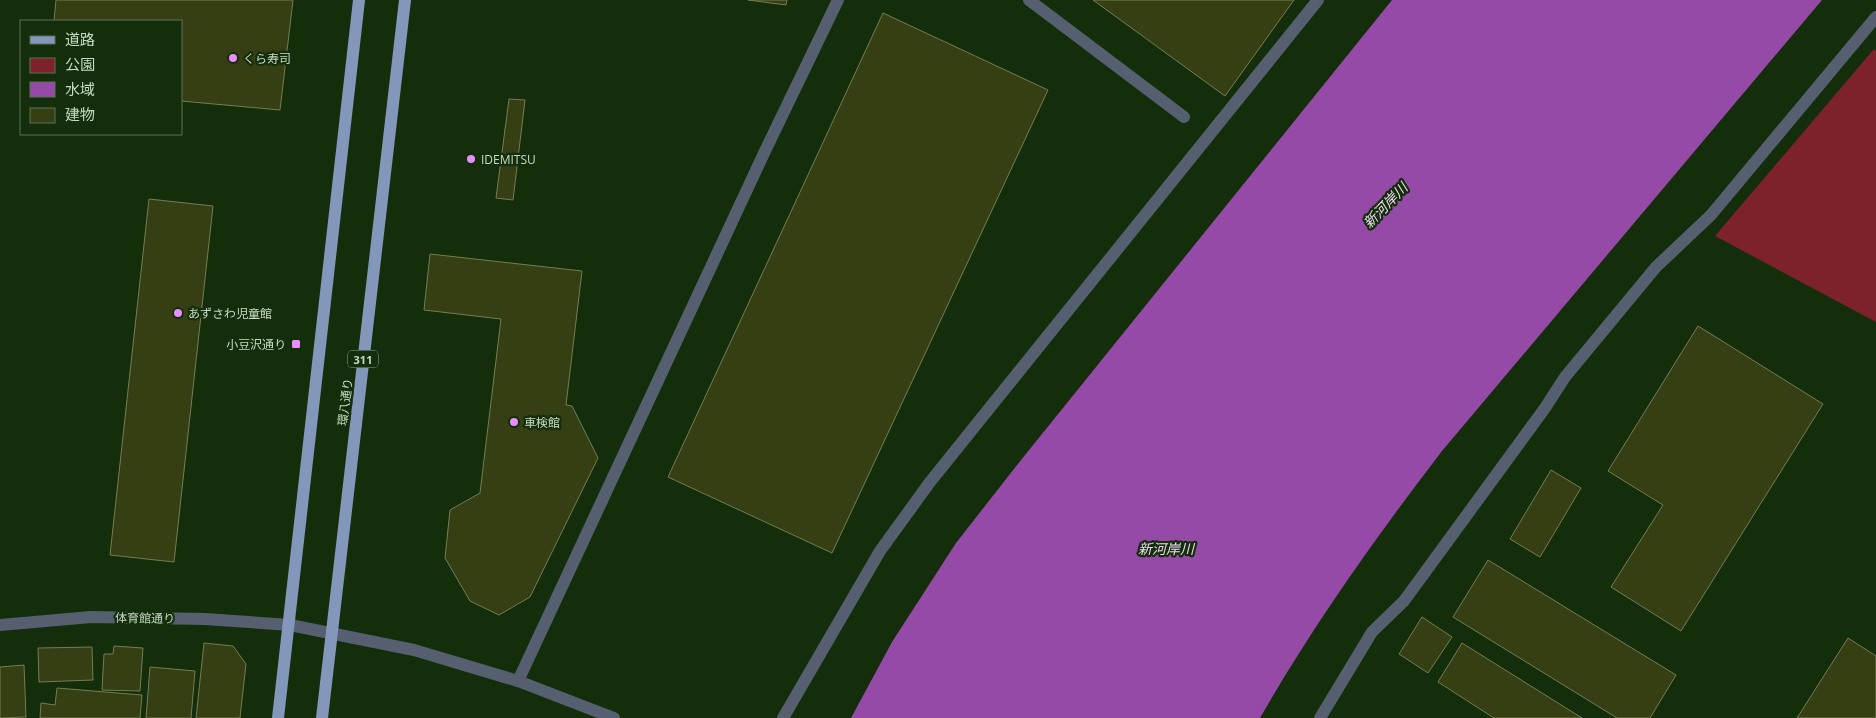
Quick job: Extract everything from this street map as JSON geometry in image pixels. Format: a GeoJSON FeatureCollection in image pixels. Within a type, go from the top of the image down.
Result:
{"type":"FeatureCollection","features":[{"type":"Feature","properties":{"kind":"main road"},"geometry":{"type":"LineString","coordinates":[[278,718],[359,0]]}},
{"type":"Feature","properties":{"kind":"main road","name":"環八通り"},"geometry":{"type":"LineString","coordinates":[[322,718],[405,0]]}},
{"type":"Feature","properties":{"kind":"street"},"geometry":{"type":"LineString","coordinates":[[518,681],[765,151],[838,0]]}},
{"type":"Feature","properties":{"kind":"street"},"geometry":{"type":"LineString","coordinates":[[1029,0],[1184,116]]}},
{"type":"Feature","properties":{"kind":"street"},"geometry":{"type":"LineString","coordinates":[[783,718],[880,551],[930,482],[1318,0]]}},
{"type":"Feature","properties":{"kind":"street"},"geometry":{"type":"LineString","coordinates":[[1320,718],[1372,632],[1404,601],[1545,408],[1565,377],[1656,267],[1711,215],[1874,22]]}},
{"type":"Feature","properties":{"kind":"street","name":"体育館通り"},"geometry":{"type":"LineString","coordinates":[[0,625],[91,617],[205,619],[290,625],[414,650],[518,681],[614,718]]}},
{"type":"Feature","properties":{"kind":"green space"},"geometry":{"type":"Polygon","coordinates":[[[1874,49],[1876,51],[1876,322],[1715,236],[1874,49]]]}},
{"type":"Feature","properties":{"kind":"water","name":"新河岸川"},"geometry":{"type":"Polygon","coordinates":[[[1392,0],[1822,0],[1442,451],[1346,582],[1260,718],[851,718],[892,642],[956,543],[1392,0]]]}},
{"type":"Feature","properties":{"kind":"building"},"geometry":{"type":"Polygon","coordinates":[[[56,0],[293,0],[280,110],[182,101],[182,20],[54,20],[56,0]]]}},
{"type":"Feature","properties":{"kind":"building"},"geometry":{"type":"Polygon","coordinates":[[[748,0],[787,0],[786,5],[748,0]]]}},
{"type":"Feature","properties":{"kind":"building"},"geometry":{"type":"Polygon","coordinates":[[[1093,0],[1294,0],[1225,96],[1093,0]]]}},
{"type":"Feature","properties":{"kind":"building"},"geometry":{"type":"Polygon","coordinates":[[[883,13],[1048,90],[832,553],[668,477],[883,13]]]}},
{"type":"Feature","properties":{"kind":"building"},"geometry":{"type":"Polygon","coordinates":[[[509,99],[525,100],[513,200],[496,198],[509,99]]]}},
{"type":"Feature","properties":{"kind":"building"},"geometry":{"type":"Polygon","coordinates":[[[149,199],[213,206],[174,562],[110,555],[149,199]]]}},
{"type":"Feature","properties":{"kind":"building"},"geometry":{"type":"Polygon","coordinates":[[[430,254],[582,271],[566,405],[572,406],[598,458],[530,597],[499,615],[470,601],[445,558],[450,510],[480,493],[501,319],[424,310],[430,254]]]}},
{"type":"Feature","properties":{"kind":"building"},"geometry":{"type":"Polygon","coordinates":[[[1698,326],[1823,404],[1681,631],[1611,587],[1663,505],[1608,471],[1698,326]]]}},
{"type":"Feature","properties":{"kind":"building"},"geometry":{"type":"Polygon","coordinates":[[[1551,470],[1581,488],[1540,557],[1510,539],[1551,470]]]}},
{"type":"Feature","properties":{"kind":"building"},"geometry":{"type":"Polygon","coordinates":[[[1488,560],[1676,675],[1650,718],[1617,718],[1453,617],[1488,560]]]}},
{"type":"Feature","properties":{"kind":"building"},"geometry":{"type":"Polygon","coordinates":[[[1422,617],[1452,637],[1428,673],[1399,654],[1422,617]]]}},
{"type":"Feature","properties":{"kind":"building"},"geometry":{"type":"Polygon","coordinates":[[[1848,638],[1876,656],[1876,718],[1797,718],[1848,638]]]}},
{"type":"Feature","properties":{"kind":"building"},"geometry":{"type":"Polygon","coordinates":[[[204,643],[233,646],[246,664],[240,718],[196,718],[204,643]]]}},
{"type":"Feature","properties":{"kind":"building"},"geometry":{"type":"Polygon","coordinates":[[[1462,643],[1582,718],[1494,718],[1438,682],[1462,643]]]}},
{"type":"Feature","properties":{"kind":"building"},"geometry":{"type":"Polygon","coordinates":[[[114,646],[143,648],[140,691],[102,690],[104,654],[113,654],[114,646]]]}},
{"type":"Feature","properties":{"kind":"building"},"geometry":{"type":"Polygon","coordinates":[[[92,647],[93,680],[39,682],[38,648],[92,647]]]}},
{"type":"Feature","properties":{"kind":"building"},"geometry":{"type":"Polygon","coordinates":[[[24,665],[26,717],[0,718],[0,667],[24,665]]]}},
{"type":"Feature","properties":{"kind":"building"},"geometry":{"type":"Polygon","coordinates":[[[150,667],[195,671],[191,718],[146,718],[150,667]]]}},
{"type":"Feature","properties":{"kind":"building"},"geometry":{"type":"Polygon","coordinates":[[[57,688],[142,695],[140,718],[40,718],[41,703],[55,705],[57,688]]]}},
{"type":"Feature","properties":{"kind":"place","name":"くら寿司"},"geometry":{"type":"Point","coordinates":[233,58]}},
{"type":"Feature","properties":{"kind":"place","name":"IDEMITSU"},"geometry":{"type":"Point","coordinates":[471,159]}},
{"type":"Feature","properties":{"kind":"place","name":"あずさわ児童館"},"geometry":{"type":"Point","coordinates":[178,313]}},
{"type":"Feature","properties":{"kind":"place","name":"小豆沢通り"},"geometry":{"type":"Point","coordinates":[296,344]}},
{"type":"Feature","properties":{"kind":"place","name":"車検館"},"geometry":{"type":"Point","coordinates":[514,422]}}]}
